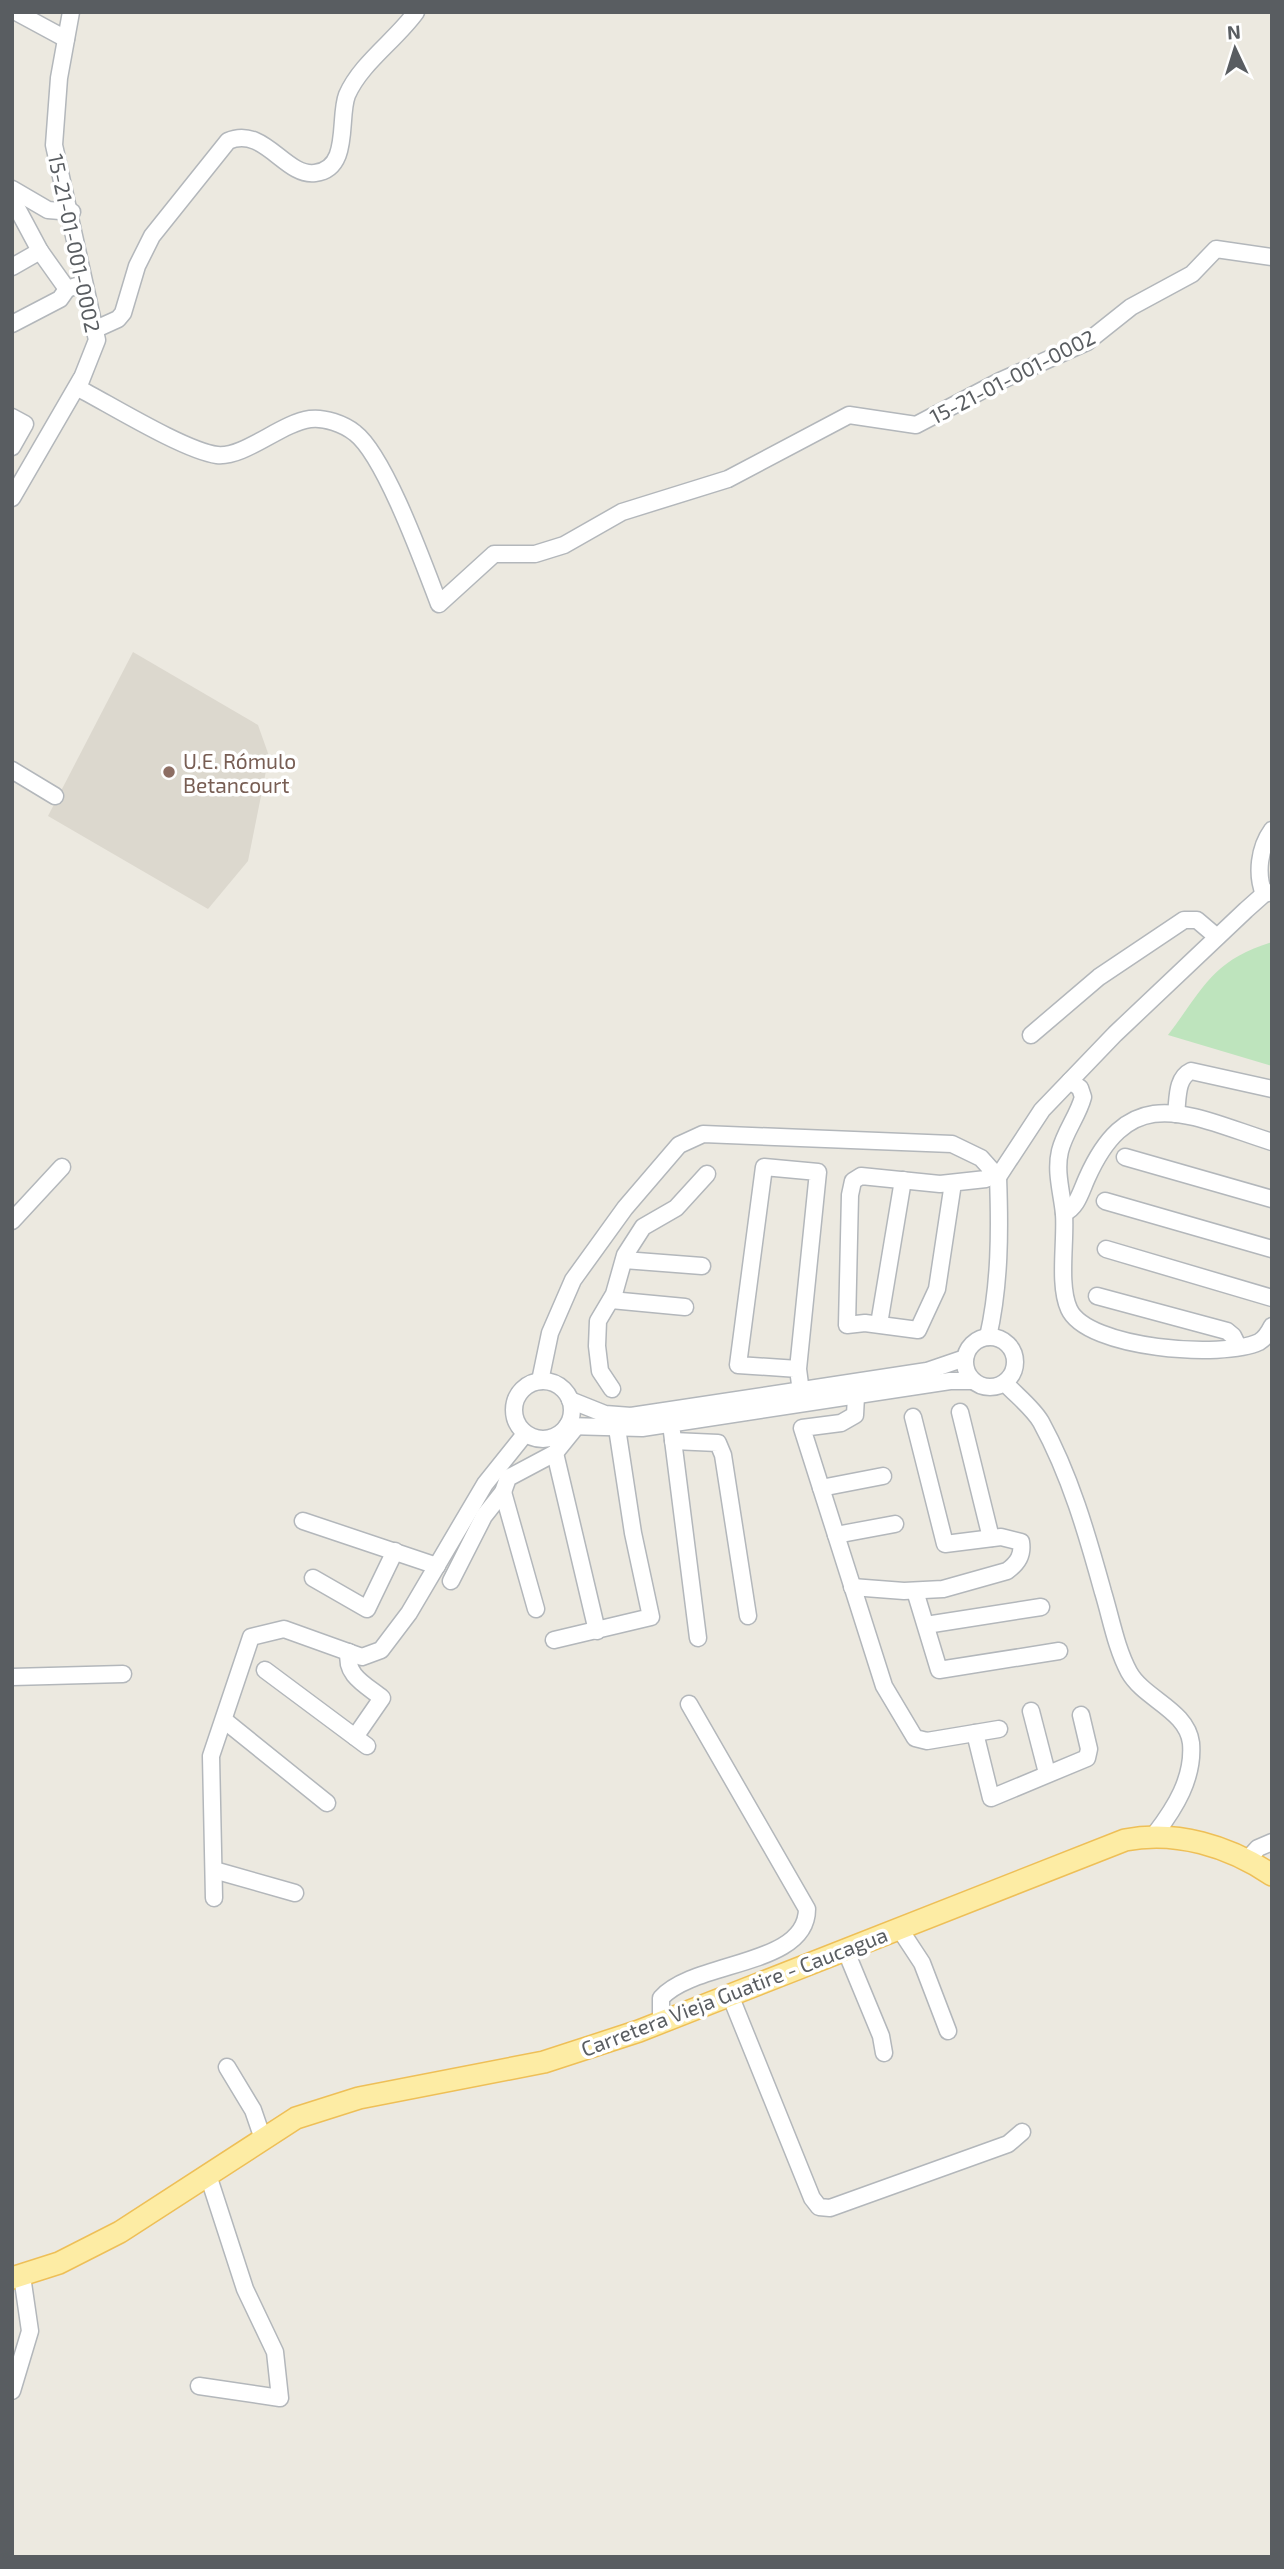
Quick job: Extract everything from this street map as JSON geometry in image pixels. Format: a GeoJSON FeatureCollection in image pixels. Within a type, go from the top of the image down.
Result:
{"type":"FeatureCollection","features":[{"type":"Feature","properties":{"kind":"main road","name":"Carretera Vieja Guatire - Caucagua"},"geometry":{"type":"LineString","coordinates":[[17,2277],[59,2263],[120,2232],[296,2118],[359,2098],[544,2062],[661,2023],[1125,1840],[1154,1834],[1181,1838],[1248,1859],[1272,1875]]}},
{"type":"Feature","properties":{"kind":"street"},"geometry":{"type":"LineString","coordinates":[[16,12],[66,39]]}},
{"type":"Feature","properties":{"kind":"street"},"geometry":{"type":"LineString","coordinates":[[12,498],[85,372],[96,329],[88,282],[56,148],[53,118],[71,12]]}},
{"type":"Feature","properties":{"kind":"street","name":"15-21-01-001-0002"},"geometry":{"type":"LineString","coordinates":[[71,12],[59,78],[54,145],[97,340],[78,388],[185,444],[217,455],[236,451],[309,419],[326,419],[355,433],[378,465],[392,493],[419,550],[439,604],[494,554],[535,554],[564,545],[622,512],[729,479],[849,415],[916,425],[1000,381],[1087,342],[1131,307],[1192,274],[1216,249],[1272,257]]}},
{"type":"Feature","properties":{"kind":"street"},"geometry":{"type":"LineString","coordinates":[[96,329],[118,319],[123,313],[146,246],[228,141],[239,138],[254,141],[304,172],[315,174],[329,167],[341,146],[343,113],[350,89],[416,12]]}},
{"type":"Feature","properties":{"kind":"street"},"geometry":{"type":"LineString","coordinates":[[12,189],[48,210],[72,212]]}},
{"type":"Feature","properties":{"kind":"street"},"geometry":{"type":"LineString","coordinates":[[14,208],[67,289]]}},
{"type":"Feature","properties":{"kind":"street"},"geometry":{"type":"LineString","coordinates":[[12,267],[40,251]]}},
{"type":"Feature","properties":{"kind":"street"},"geometry":{"type":"LineString","coordinates":[[12,324],[60,299],[67,289],[88,282]]}},
{"type":"Feature","properties":{"kind":"street"},"geometry":{"type":"LineString","coordinates":[[12,417],[25,424],[12,447]]}},
{"type":"Feature","properties":{"kind":"street"},"geometry":{"type":"LineString","coordinates":[[12,770],[55,796]]}},
{"type":"Feature","properties":{"kind":"street"},"geometry":{"type":"LineString","coordinates":[[953,1183],[937,1289],[918,1330],[879,1324],[847,1325],[850,1195],[853,1181],[861,1176],[953,1183],[986,1179],[995,1174],[1042,1110],[1115,1034],[1217,937],[1268,893],[1259,872],[1264,845],[1272,830]]}},
{"type":"Feature","properties":{"kind":"street"},"geometry":{"type":"LineString","coordinates":[[1031,1035],[1099,977],[1184,920],[1197,920],[1217,937]]}},
{"type":"Feature","properties":{"kind":"street"},"geometry":{"type":"LineString","coordinates":[[1176,1114],[1180,1085],[1184,1076],[1191,1071],[1272,1089]]}},
{"type":"Feature","properties":{"kind":"street"},"geometry":{"type":"LineString","coordinates":[[1070,1081],[1080,1088],[1083,1097],[1060,1151],[1059,1185],[1064,1213],[1066,1300],[1078,1322],[1105,1335],[1134,1343],[1208,1348],[1260,1341],[1272,1325]]}},
{"type":"Feature","properties":{"kind":"street"},"geometry":{"type":"LineString","coordinates":[[1064,1213],[1075,1206],[1100,1150],[1124,1123],[1145,1115],[1176,1114],[1272,1142]]}},
{"type":"Feature","properties":{"kind":"street"},"geometry":{"type":"LineString","coordinates":[[540,1381],[550,1333],[573,1280],[625,1208],[679,1145],[703,1134],[952,1144],[981,1158],[995,1174],[996,1304],[989,1337]]}},
{"type":"Feature","properties":{"kind":"street"},"geometry":{"type":"LineString","coordinates":[[1125,1157],[1272,1199]]}},
{"type":"Feature","properties":{"kind":"street"},"geometry":{"type":"LineString","coordinates":[[12,1221],[62,1167]]}},
{"type":"Feature","properties":{"kind":"street"},"geometry":{"type":"LineString","coordinates":[[798,1369],[738,1365],[764,1167],[818,1172],[798,1369],[801,1392]]}},
{"type":"Feature","properties":{"kind":"street"},"geometry":{"type":"LineString","coordinates":[[612,1389],[600,1371],[598,1321],[611,1300],[624,1257],[643,1227],[676,1208],[707,1174]]}},
{"type":"Feature","properties":{"kind":"street"},"geometry":{"type":"LineString","coordinates":[[879,1324],[903,1181]]}},
{"type":"Feature","properties":{"kind":"street"},"geometry":{"type":"LineString","coordinates":[[1105,1201],[1272,1249]]}},
{"type":"Feature","properties":{"kind":"street"},"geometry":{"type":"LineString","coordinates":[[598,1245],[624,1257],[702,1266]]}},
{"type":"Feature","properties":{"kind":"street"},"geometry":{"type":"LineString","coordinates":[[1106,1250],[1272,1298]]}},
{"type":"Feature","properties":{"kind":"street"},"geometry":{"type":"LineString","coordinates":[[1097,1296],[1227,1331],[1238,1346]]}},
{"type":"Feature","properties":{"kind":"street"},"geometry":{"type":"LineString","coordinates":[[611,1300],[685,1307]]}},
{"type":"Feature","properties":{"kind":"street"},"geometry":{"type":"LineString","coordinates":[[965,1358],[927,1371],[631,1416],[605,1414],[570,1399],[558,1386],[540,1381],[522,1390],[514,1407],[518,1426],[525,1434],[544,1439],[553,1438],[571,1426],[617,1428],[671,1424],[950,1381],[973,1381],[989,1388],[1005,1383],[1014,1370],[1014,1354],[1004,1341],[989,1337],[973,1343],[965,1358],[968,1375],[973,1381]]}},
{"type":"Feature","properties":{"kind":"street"},"geometry":{"type":"LineString","coordinates":[[1005,1383],[1040,1420],[1081,1513],[1118,1646],[1130,1675],[1151,1697],[1179,1718],[1191,1741],[1189,1773],[1173,1810],[1154,1834]]}},
{"type":"Feature","properties":{"kind":"street"},"geometry":{"type":"LineString","coordinates":[[856,1396],[855,1415],[841,1423],[802,1428],[884,1686],[915,1738],[927,1741],[999,1729]]}},
{"type":"Feature","properties":{"kind":"street"},"geometry":{"type":"LineString","coordinates":[[451,1581],[484,1516],[503,1492],[508,1478],[555,1453],[571,1426],[570,1399]]}},
{"type":"Feature","properties":{"kind":"street"},"geometry":{"type":"LineString","coordinates":[[960,1412],[991,1538]]}},
{"type":"Feature","properties":{"kind":"street"},"geometry":{"type":"LineString","coordinates":[[852,1587],[915,1591],[943,1589],[1007,1571],[1015,1565],[1022,1552],[1021,1542],[991,1538],[945,1544],[913,1417]]}},
{"type":"Feature","properties":{"kind":"street"},"geometry":{"type":"LineString","coordinates":[[671,1424],[698,1638]]}},
{"type":"Feature","properties":{"kind":"street"},"geometry":{"type":"LineString","coordinates":[[554,1640],[651,1617],[628,1507],[617,1428]]}},
{"type":"Feature","properties":{"kind":"street"},"geometry":{"type":"LineString","coordinates":[[214,1898],[211,1756],[251,1637],[284,1629],[362,1657],[381,1650],[409,1613],[485,1484],[525,1434]]}},
{"type":"Feature","properties":{"kind":"street"},"geometry":{"type":"LineString","coordinates":[[673,1441],[718,1443],[723,1455],[748,1616]]}},
{"type":"Feature","properties":{"kind":"street"},"geometry":{"type":"LineString","coordinates":[[555,1453],[597,1631]]}},
{"type":"Feature","properties":{"kind":"street"},"geometry":{"type":"LineString","coordinates":[[821,1488],[883,1476]]}},
{"type":"Feature","properties":{"kind":"street"},"geometry":{"type":"LineString","coordinates":[[503,1492],[536,1609]]}},
{"type":"Feature","properties":{"kind":"street"},"geometry":{"type":"LineString","coordinates":[[303,1521],[436,1566]]}},
{"type":"Feature","properties":{"kind":"street"},"geometry":{"type":"LineString","coordinates":[[836,1535],[895,1524]]}},
{"type":"Feature","properties":{"kind":"street"},"geometry":{"type":"LineString","coordinates":[[313,1578],[367,1609],[395,1551]]}},
{"type":"Feature","properties":{"kind":"street"},"geometry":{"type":"LineString","coordinates":[[915,1591],[939,1670],[1059,1651]]}},
{"type":"Feature","properties":{"kind":"street"},"geometry":{"type":"LineString","coordinates":[[926,1626],[1041,1607]]}},
{"type":"Feature","properties":{"kind":"street"},"geometry":{"type":"LineString","coordinates":[[265,1670],[361,1741],[382,1699],[351,1673],[347,1662],[349,1652]]}},
{"type":"Feature","properties":{"kind":"street"},"geometry":{"type":"LineString","coordinates":[[12,1677],[123,1674]]}},
{"type":"Feature","properties":{"kind":"street"},"geometry":{"type":"LineString","coordinates":[[661,2023],[662,1998],[671,1988],[687,1979],[777,1950],[794,1941],[807,1922],[807,1909],[688,1704]]}},
{"type":"Feature","properties":{"kind":"street"},"geometry":{"type":"LineString","coordinates":[[1031,1711],[1047,1773]]}},
{"type":"Feature","properties":{"kind":"street"},"geometry":{"type":"LineString","coordinates":[[975,1733],[991,1798],[1087,1758],[1089,1749],[1081,1715]]}},
{"type":"Feature","properties":{"kind":"street"},"geometry":{"type":"LineString","coordinates":[[224,1720],[327,1803]]}},
{"type":"Feature","properties":{"kind":"street"},"geometry":{"type":"LineString","coordinates":[[1248,1859],[1258,1848],[1272,1842]]}},
{"type":"Feature","properties":{"kind":"street"},"geometry":{"type":"LineString","coordinates":[[214,1870],[295,1893]]}},
{"type":"Feature","properties":{"kind":"street"},"geometry":{"type":"LineString","coordinates":[[898,1928],[922,1963],[948,2031]]}},
{"type":"Feature","properties":{"kind":"street"},"geometry":{"type":"LineString","coordinates":[[845,1949],[881,2036],[884,2053]]}},
{"type":"Feature","properties":{"kind":"street"},"geometry":{"type":"LineString","coordinates":[[730,1995],[812,2198],[819,2207],[830,2208],[1008,2144],[1021,2132]]}},
{"type":"Feature","properties":{"kind":"street"},"geometry":{"type":"LineString","coordinates":[[227,2067],[253,2110],[263,2139]]}},
{"type":"Feature","properties":{"kind":"street"},"geometry":{"type":"LineString","coordinates":[[199,2386],[280,2398],[275,2352],[245,2289],[208,2175]]}},
{"type":"Feature","properties":{"kind":"street"},"geometry":{"type":"LineString","coordinates":[[12,2391],[30,2330],[17,2277]]}},
{"type":"Feature","properties":{"kind":"shaded area","name":"U.E. Rómulo Betancourt"},"geometry":{"type":"Polygon","coordinates":[[[133,652],[258,725],[269,756],[248,861],[208,909],[48,816],[133,652]]]}},
{"type":"Feature","properties":{"kind":"green space"},"geometry":{"type":"Polygon","coordinates":[[[1272,942],[1272,1066],[1168,1035],[1201,990],[1222,967],[1251,950],[1272,942]]]}},
{"type":"Feature","properties":{"kind":"place","name":"U.E. Rómulo Betancourt"},"geometry":{"type":"Point","coordinates":[169,772]}}]}
